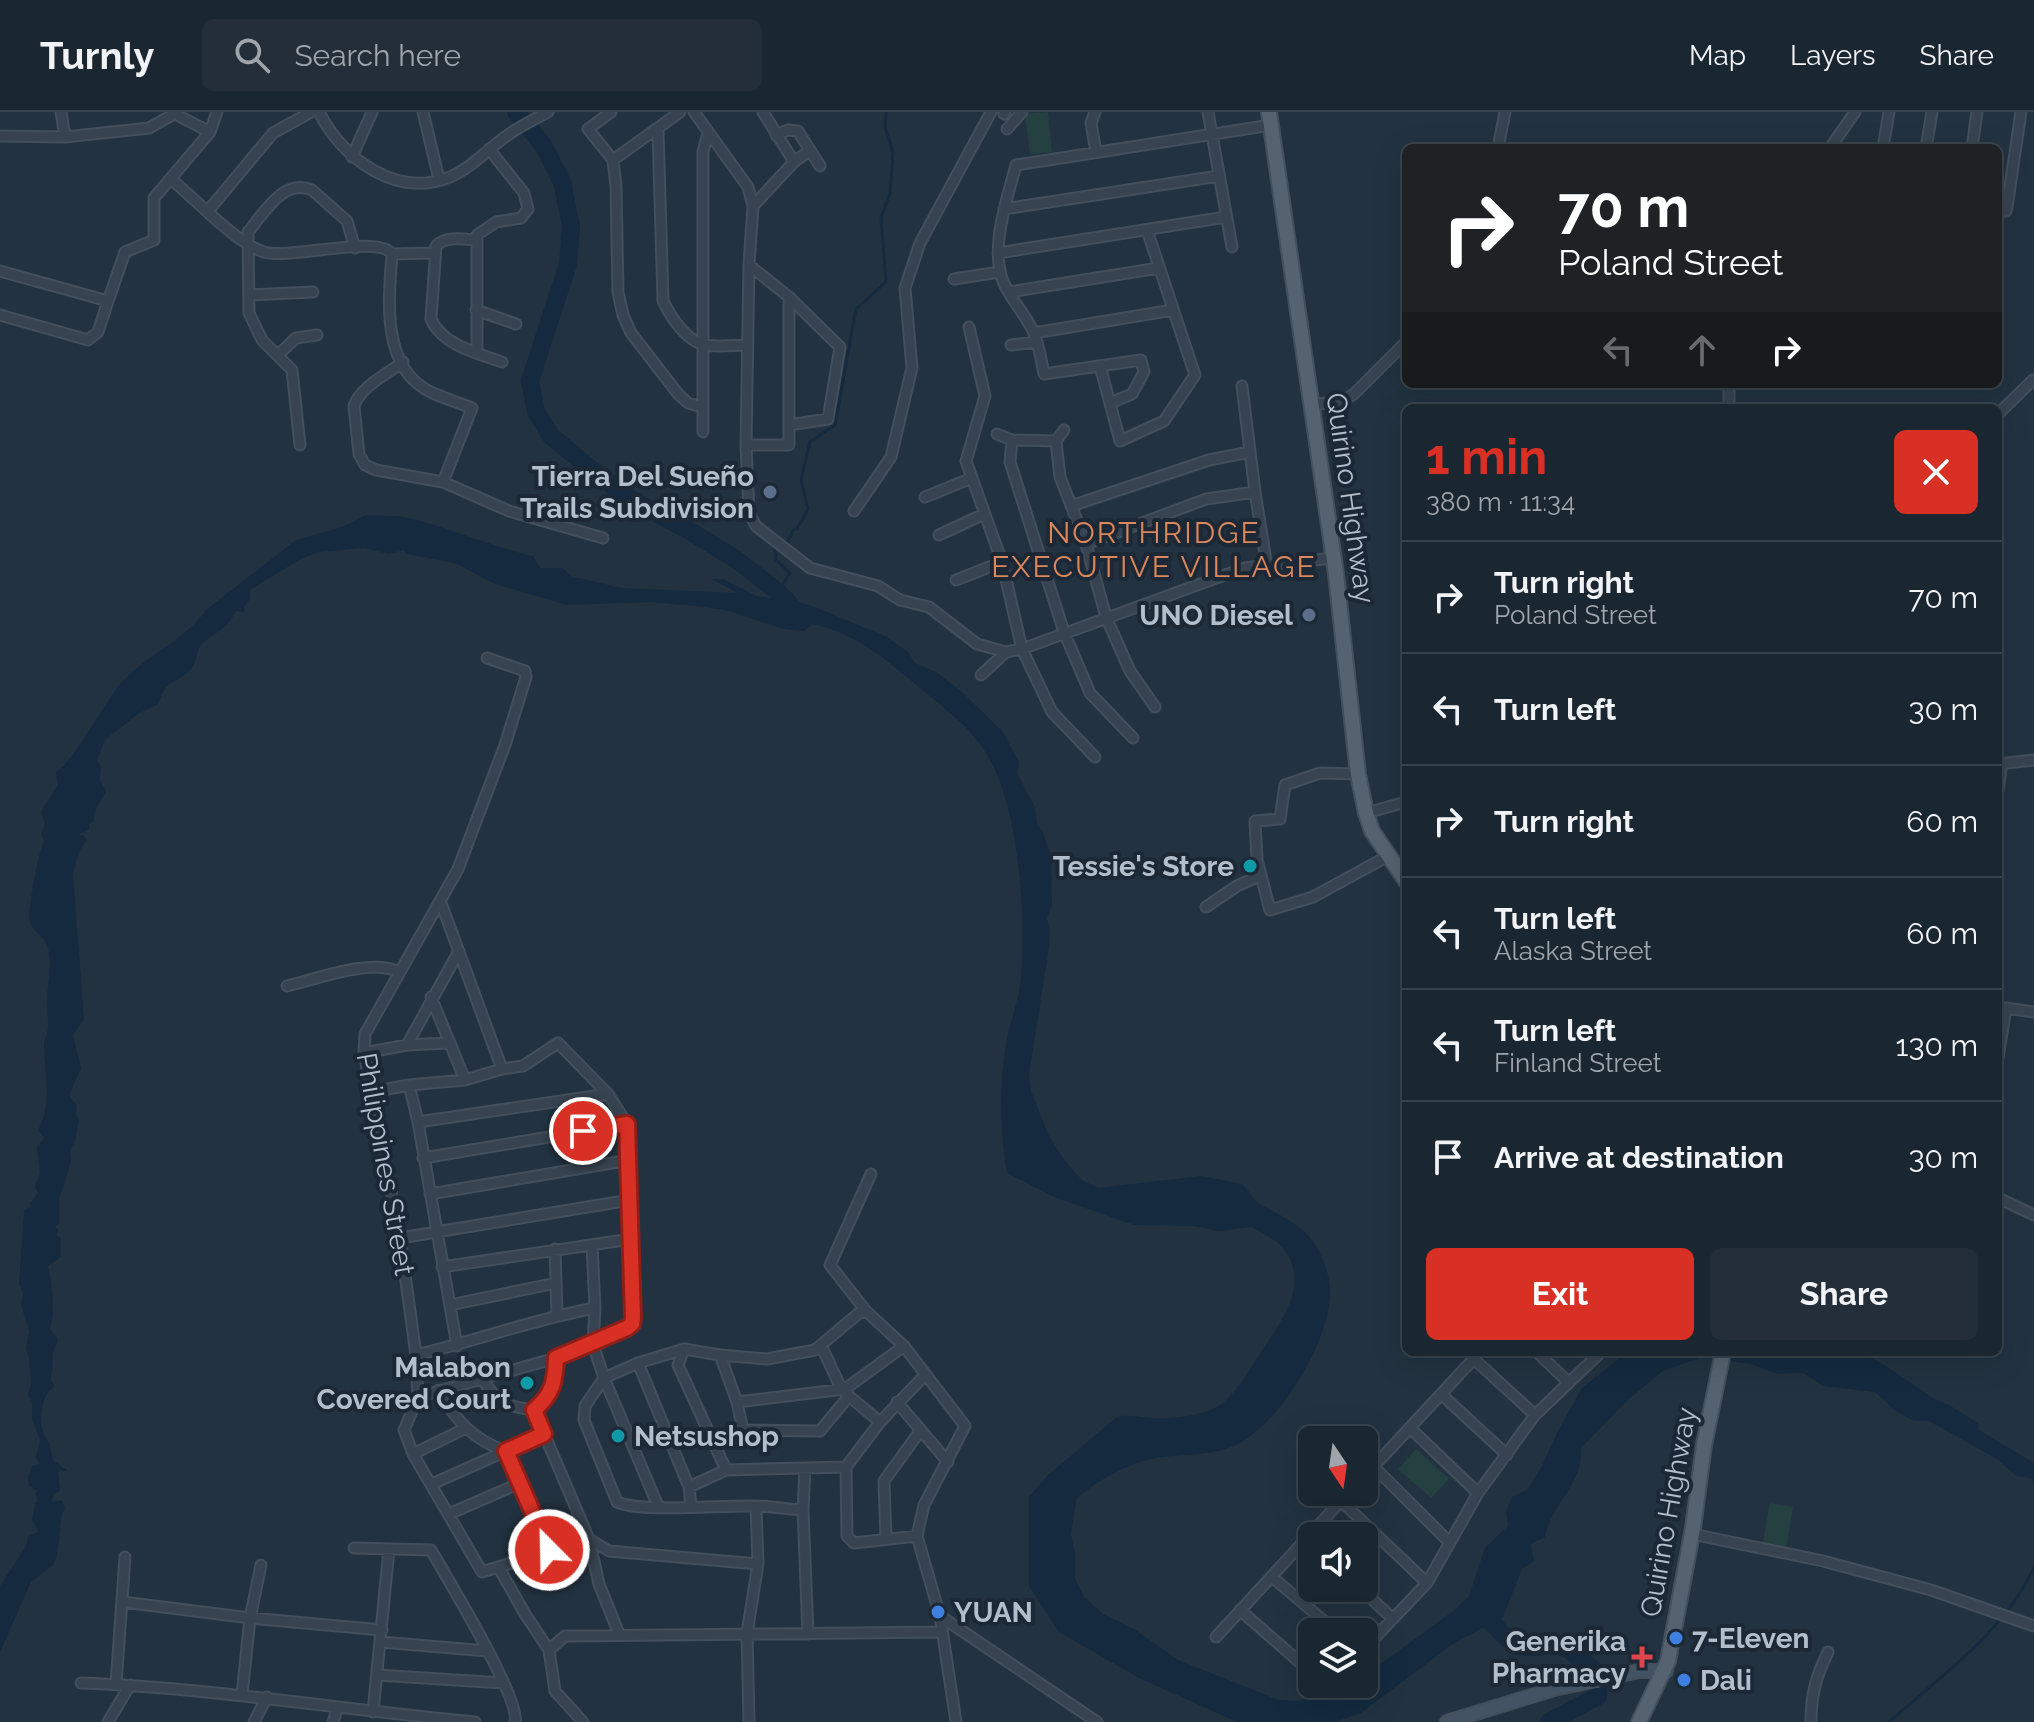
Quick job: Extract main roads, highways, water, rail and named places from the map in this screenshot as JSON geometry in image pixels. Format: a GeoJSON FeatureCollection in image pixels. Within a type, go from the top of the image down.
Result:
{"type":"FeatureCollection","features":[{"type":"Feature","properties":{"kind":"main road","name":"Quirino Highway"},"geometry":{"type":"LineString","coordinates":[[1270,119],[1333,558],[1358,774],[1372,831],[1402,875]]}},
{"type":"Feature","properties":{"kind":"main road","name":"Quirino Highway"},"geometry":{"type":"LineString","coordinates":[[1639,1722],[1666,1671],[1722,1356]]}},
{"type":"Feature","properties":{"kind":"water"},"geometry":{"type":"Polygon","coordinates":[[[366,515],[400,516],[533,556],[540,568],[563,568],[573,578],[621,588],[738,593],[711,579],[723,579],[759,597],[812,606],[885,636],[908,652],[915,663],[936,672],[961,691],[1002,731],[1019,762],[1017,773],[1035,807],[1037,825],[1043,832],[1051,858],[1052,903],[1047,919],[1049,948],[1029,1074],[1031,1091],[1049,1136],[1082,1180],[1098,1188],[1201,1176],[1242,1184],[1259,1203],[1293,1223],[1309,1237],[1327,1270],[1330,1291],[1328,1311],[1312,1356],[1284,1401],[1251,1436],[1215,1452],[1156,1458],[1136,1464],[1103,1479],[1076,1500],[1071,1534],[1075,1578],[1084,1597],[1103,1614],[1134,1629],[1178,1660],[1279,1700],[1378,1698],[1378,1666],[1469,1596],[1485,1548],[1508,1526],[1506,1512],[1512,1497],[1527,1490],[1582,1388],[1622,1356],[1864,1356],[1880,1362],[1936,1400],[1975,1421],[1979,1430],[2034,1463],[2034,1483],[2031,1478],[2016,1476],[1997,1459],[1929,1421],[1914,1421],[1897,1412],[1875,1392],[1823,1386],[1803,1373],[1777,1374],[1751,1364],[1702,1357],[1663,1371],[1630,1398],[1581,1448],[1581,1461],[1573,1483],[1548,1525],[1545,1537],[1531,1544],[1534,1561],[1522,1569],[1503,1617],[1451,1645],[1361,1713],[1335,1722],[1237,1722],[1139,1678],[1059,1632],[1029,1586],[1029,1497],[1048,1475],[1117,1417],[1195,1415],[1224,1402],[1242,1381],[1282,1319],[1293,1291],[1294,1276],[1283,1248],[1252,1227],[1219,1231],[1194,1226],[1134,1225],[1054,1197],[1007,1173],[1001,1092],[1007,1038],[1020,986],[1021,899],[1014,834],[1007,803],[998,776],[980,744],[951,713],[887,661],[860,643],[830,629],[813,624],[804,631],[783,629],[729,611],[651,602],[567,605],[495,584],[455,563],[406,554],[404,550],[389,554],[364,548],[318,552],[250,590],[245,612],[236,611],[226,625],[202,643],[192,667],[167,686],[157,705],[139,713],[105,740],[97,760],[101,767],[100,780],[106,791],[89,830],[78,834],[87,840],[79,851],[73,874],[84,1019],[73,1035],[81,1068],[69,1095],[77,1106],[79,1120],[70,1150],[71,1162],[59,1199],[59,1224],[55,1226],[58,1230],[56,1235],[61,1238],[61,1257],[48,1266],[53,1305],[50,1329],[58,1342],[50,1378],[55,1386],[46,1396],[41,1421],[53,1460],[68,1471],[58,1472],[60,1491],[54,1494],[51,1502],[62,1500],[65,1508],[53,1565],[31,1582],[0,1652],[0,1586],[27,1545],[28,1536],[39,1532],[32,1520],[38,1501],[37,1491],[29,1485],[28,1477],[32,1466],[40,1464],[36,1457],[40,1440],[28,1395],[31,1383],[26,1349],[29,1332],[19,1284],[24,1210],[31,1207],[30,1203],[38,1193],[35,1186],[40,1174],[37,1147],[44,1138],[38,1130],[43,1120],[47,1089],[44,1045],[48,1026],[49,956],[47,944],[29,918],[44,841],[41,834],[45,824],[41,812],[58,784],[56,772],[70,758],[127,677],[296,540],[342,527],[366,515]]]}},
{"type":"Feature","properties":{"kind":"waterway"},"geometry":{"type":"LineString","coordinates":[[516,112],[543,145],[562,182],[571,226],[568,264],[530,381],[536,412],[551,436],[587,466],[633,501],[737,560],[793,608]]}},
{"type":"Feature","properties":{"kind":"waterway"},"geometry":{"type":"LineString","coordinates":[[788,542],[808,509],[801,480],[810,442],[835,425],[856,309],[886,282],[881,217],[890,193],[893,152],[885,127],[886,112]]}},
{"type":"Feature","properties":{"kind":"waterway"},"geometry":{"type":"LineString","coordinates":[[775,549],[776,560],[790,573],[778,592]]}},
{"type":"Feature","properties":{"kind":"waterway"},"geometry":{"type":"LineString","coordinates":[[1889,1722],[1988,1633],[2021,1592],[2034,1568]]}},
{"type":"Feature","properties":{"kind":"waterway"},"geometry":{"type":"LineString","coordinates":[[1475,1615],[1488,1620],[1515,1644],[1564,1648],[1599,1674],[1598,1696],[1549,1722]]}},
{"type":"Feature","properties":{"kind":"place","name":"Tierra Del Sueño Trails Subdivision"},"geometry":{"type":"Point","coordinates":[770,492]}},
{"type":"Feature","properties":{"kind":"place","name":"UNO Diesel"},"geometry":{"type":"Point","coordinates":[1309,615]}},
{"type":"Feature","properties":{"kind":"place","name":"Tessie's Store"},"geometry":{"type":"Point","coordinates":[1250,866]}},
{"type":"Feature","properties":{"kind":"place","name":"Malabon Covered Court"},"geometry":{"type":"Point","coordinates":[527,1383]}},
{"type":"Feature","properties":{"kind":"place","name":"Netsushop"},"geometry":{"type":"Point","coordinates":[618,1436]}},
{"type":"Feature","properties":{"kind":"place","name":"YUAN"},"geometry":{"type":"Point","coordinates":[938,1612]}},
{"type":"Feature","properties":{"kind":"place","name":"7-Eleven"},"geometry":{"type":"Point","coordinates":[1676,1638]}},
{"type":"Feature","properties":{"kind":"place","name":"Generika Pharmacy"},"geometry":{"type":"Point","coordinates":[1642,1657]}},
{"type":"Feature","properties":{"kind":"place","name":"Dali"},"geometry":{"type":"Point","coordinates":[1684,1680]}},
{"type":"Feature","properties":{"kind":"district","name":"NORTHRIDGE EXECUTIVE VILLAGE"},"geometry":{"type":"Point","coordinates":[1154,550]}}]}
